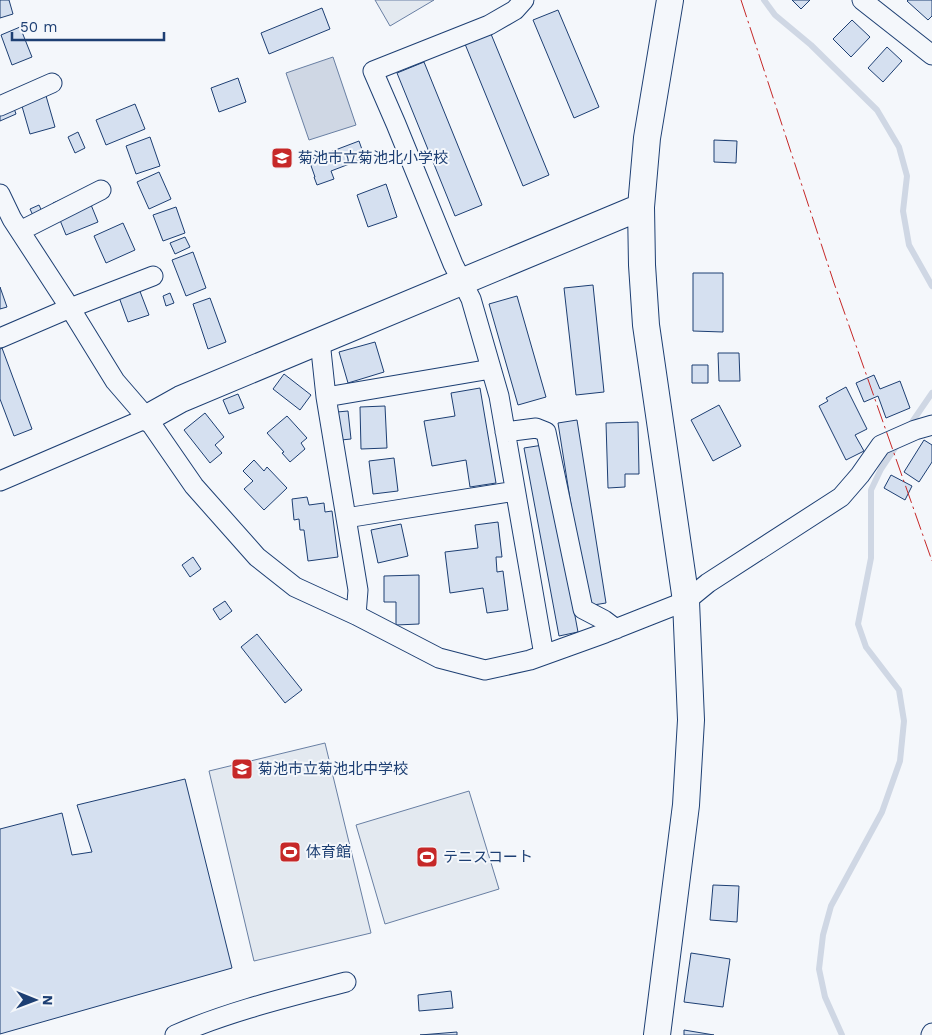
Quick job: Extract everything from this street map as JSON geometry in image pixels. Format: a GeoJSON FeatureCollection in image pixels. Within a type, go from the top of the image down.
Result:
{"type":"FeatureCollection","features":[{"type":"Feature","properties":{"kind":"street"},"geometry":{"type":"LineString","coordinates":[[524,0],[515,10],[488,25],[373,71],[453,264],[470,299],[499,396],[544,655]]}},
{"type":"Feature","properties":{"kind":"street"},"geometry":{"type":"LineString","coordinates":[[657,1035],[686,805],[692,720],[686,601],[646,326],[642,264],[641,207],[647,138],[670,0]]}},
{"type":"Feature","properties":{"kind":"street"},"geometry":{"type":"LineString","coordinates":[[862,0],[932,55]]}},
{"type":"Feature","properties":{"kind":"street"},"geometry":{"type":"LineString","coordinates":[[0,106],[52,83]]}},
{"type":"Feature","properties":{"kind":"street"},"geometry":{"type":"LineString","coordinates":[[11,225],[101,190]]}},
{"type":"Feature","properties":{"kind":"street"},"geometry":{"type":"LineString","coordinates":[[0,194],[11,225],[70,308],[115,380],[147,418],[194,486],[257,557],[295,588],[356,615],[440,658],[485,670],[530,660],[686,601],[708,583],[841,497],[860,475],[881,445],[915,430],[932,425]]}},
{"type":"Feature","properties":{"kind":"street"},"geometry":{"type":"LineString","coordinates":[[0,481],[147,418],[181,398],[641,207]]}},
{"type":"Feature","properties":{"kind":"street"},"geometry":{"type":"LineString","coordinates":[[0,338],[70,308],[153,276]]}},
{"type":"Feature","properties":{"kind":"street"},"geometry":{"type":"LineString","coordinates":[[320,341],[326,397],[358,590],[356,615]]}},
{"type":"Feature","properties":{"kind":"street"},"geometry":{"type":"LineString","coordinates":[[326,397],[491,369]]}},
{"type":"Feature","properties":{"kind":"street"},"geometry":{"type":"LineString","coordinates":[[505,432],[536,428],[546,432],[583,609],[616,628]]}},
{"type":"Feature","properties":{"kind":"street"},"geometry":{"type":"LineString","coordinates":[[346,518],[515,491]]}},
{"type":"Feature","properties":{"kind":"street"},"geometry":{"type":"LineString","coordinates":[[175,1035],[200,1024],[346,982]]}},
{"type":"Feature","properties":{"kind":"shaded area"},"geometry":{"type":"Polygon","coordinates":[[[375,0],[434,0],[390,26],[375,0]]]}},
{"type":"Feature","properties":{"kind":"shaded area"},"geometry":{"type":"Polygon","coordinates":[[[333,57],[356,125],[309,140],[286,73],[333,57]]]}},
{"type":"Feature","properties":{"kind":"shaded area","name":"体育館"},"geometry":{"type":"Polygon","coordinates":[[[325,743],[371,933],[254,961],[209,771],[325,743]]]}},
{"type":"Feature","properties":{"kind":"shaded area","name":"テニスコート"},"geometry":{"type":"Polygon","coordinates":[[[469,791],[499,889],[385,924],[356,825],[469,791]]]}},
{"type":"Feature","properties":{"kind":"building"},"geometry":{"type":"Polygon","coordinates":[[[0,0],[9,0],[13,14],[0,18],[0,0]]]}},
{"type":"Feature","properties":{"kind":"building"},"geometry":{"type":"Polygon","coordinates":[[[792,0],[810,0],[801,9],[792,0]]]}},
{"type":"Feature","properties":{"kind":"building"},"geometry":{"type":"Polygon","coordinates":[[[908,0],[932,0],[932,16],[928,20],[908,0]]]}},
{"type":"Feature","properties":{"kind":"building"},"geometry":{"type":"Polygon","coordinates":[[[322,8],[330,29],[269,54],[261,33],[322,8]]]}},
{"type":"Feature","properties":{"kind":"building"},"geometry":{"type":"Polygon","coordinates":[[[558,10],[599,107],[574,118],[533,20],[558,10]]]}},
{"type":"Feature","properties":{"kind":"building"},"geometry":{"type":"Polygon","coordinates":[[[852,20],[870,37],[851,57],[833,39],[852,20]]]}},
{"type":"Feature","properties":{"kind":"building"},"geometry":{"type":"Polygon","coordinates":[[[20,27],[32,57],[12,65],[1,35],[20,27]]]}},
{"type":"Feature","properties":{"kind":"building"},"geometry":{"type":"Polygon","coordinates":[[[491,34],[549,175],[523,186],[465,44],[491,34]]]}},
{"type":"Feature","properties":{"kind":"building"},"geometry":{"type":"Polygon","coordinates":[[[887,47],[902,61],[883,82],[868,68],[887,47]]]}},
{"type":"Feature","properties":{"kind":"building"},"geometry":{"type":"Polygon","coordinates":[[[424,62],[482,205],[455,216],[397,73],[424,62]]]}},
{"type":"Feature","properties":{"kind":"building"},"geometry":{"type":"Polygon","coordinates":[[[238,78],[246,102],[219,112],[211,88],[238,78]]]}},
{"type":"Feature","properties":{"kind":"building"},"geometry":{"type":"Polygon","coordinates":[[[42,82],[55,127],[30,134],[17,89],[42,82]]]}},
{"type":"Feature","properties":{"kind":"building"},"geometry":{"type":"Polygon","coordinates":[[[10,97],[16,114],[0,121],[0,101],[10,97]]]}},
{"type":"Feature","properties":{"kind":"building"},"geometry":{"type":"Polygon","coordinates":[[[135,104],[145,129],[106,145],[96,120],[135,104]]]}},
{"type":"Feature","properties":{"kind":"building"},"geometry":{"type":"Polygon","coordinates":[[[78,132],[85,148],[75,153],[68,137],[78,132]]]}},
{"type":"Feature","properties":{"kind":"building"},"geometry":{"type":"Polygon","coordinates":[[[150,137],[160,166],[136,174],[126,146],[150,137]]]}},
{"type":"Feature","properties":{"kind":"building"},"geometry":{"type":"Polygon","coordinates":[[[714,140],[737,141],[736,163],[714,162],[714,140]]]}},
{"type":"Feature","properties":{"kind":"building"},"geometry":{"type":"Polygon","coordinates":[[[359,141],[365,158],[331,171],[334,179],[317,185],[309,160],[359,141]]]}},
{"type":"Feature","properties":{"kind":"building"},"geometry":{"type":"Polygon","coordinates":[[[159,172],[171,199],[149,209],[137,182],[159,172]]]}},
{"type":"Feature","properties":{"kind":"building"},"geometry":{"type":"Polygon","coordinates":[[[386,184],[397,217],[368,227],[357,195],[386,184]]]}},
{"type":"Feature","properties":{"kind":"building"},"geometry":{"type":"Polygon","coordinates":[[[85,190],[98,222],[66,235],[53,203],[85,190]]]}},
{"type":"Feature","properties":{"kind":"building"},"geometry":{"type":"Polygon","coordinates":[[[39,205],[46,220],[37,224],[30,209],[39,205]]]}},
{"type":"Feature","properties":{"kind":"building"},"geometry":{"type":"Polygon","coordinates":[[[176,207],[185,233],[163,241],[153,215],[176,207]]]}},
{"type":"Feature","properties":{"kind":"building"},"geometry":{"type":"Polygon","coordinates":[[[123,223],[135,250],[106,263],[94,236],[123,223]]]}},
{"type":"Feature","properties":{"kind":"building"},"geometry":{"type":"Polygon","coordinates":[[[185,237],[190,247],[175,254],[170,243],[185,237]]]}},
{"type":"Feature","properties":{"kind":"building"},"geometry":{"type":"Polygon","coordinates":[[[193,252],[206,288],[186,296],[172,260],[193,252]]]}},
{"type":"Feature","properties":{"kind":"building"},"geometry":{"type":"Polygon","coordinates":[[[693,273],[723,273],[723,332],[693,331],[693,273]]]}},
{"type":"Feature","properties":{"kind":"building"},"geometry":{"type":"Polygon","coordinates":[[[136,281],[149,315],[128,322],[116,289],[136,281]]]}},
{"type":"Feature","properties":{"kind":"building"},"geometry":{"type":"Polygon","coordinates":[[[593,285],[604,392],[576,395],[564,288],[593,285]]]}},
{"type":"Feature","properties":{"kind":"building"},"geometry":{"type":"Polygon","coordinates":[[[0,287],[7,307],[0,309],[0,287]]]}},
{"type":"Feature","properties":{"kind":"building"},"geometry":{"type":"Polygon","coordinates":[[[170,293],[174,303],[166,306],[163,296],[170,293]]]}},
{"type":"Feature","properties":{"kind":"building"},"geometry":{"type":"Polygon","coordinates":[[[517,296],[546,397],[518,405],[489,304],[517,296]]]}},
{"type":"Feature","properties":{"kind":"building"},"geometry":{"type":"Polygon","coordinates":[[[210,298],[226,342],[208,349],[193,304],[210,298]]]}},
{"type":"Feature","properties":{"kind":"building"},"geometry":{"type":"Polygon","coordinates":[[[375,342],[384,372],[348,383],[339,352],[375,342]]]}},
{"type":"Feature","properties":{"kind":"building"},"geometry":{"type":"Polygon","coordinates":[[[2,348],[32,429],[14,436],[0,399],[0,349],[2,348]]]}},
{"type":"Feature","properties":{"kind":"building"},"geometry":{"type":"Polygon","coordinates":[[[718,353],[739,353],[740,381],[719,381],[718,353]]]}},
{"type":"Feature","properties":{"kind":"building"},"geometry":{"type":"Polygon","coordinates":[[[692,365],[708,365],[708,383],[692,383],[692,365]]]}},
{"type":"Feature","properties":{"kind":"building"},"geometry":{"type":"Polygon","coordinates":[[[284,374],[311,395],[300,410],[273,389],[284,374]]]}},
{"type":"Feature","properties":{"kind":"building"},"geometry":{"type":"Polygon","coordinates":[[[874,375],[880,389],[900,381],[910,408],[886,418],[878,396],[864,402],[856,383],[874,375]]]}},
{"type":"Feature","properties":{"kind":"building"},"geometry":{"type":"Polygon","coordinates":[[[846,387],[867,429],[855,435],[864,451],[846,460],[819,406],[828,401],[826,398],[846,387]]]}},
{"type":"Feature","properties":{"kind":"building"},"geometry":{"type":"Polygon","coordinates":[[[480,388],[496,483],[470,487],[466,460],[432,466],[424,421],[455,416],[451,393],[480,388]]]}},
{"type":"Feature","properties":{"kind":"building"},"geometry":{"type":"Polygon","coordinates":[[[238,394],[244,408],[229,414],[223,400],[238,394]]]}},
{"type":"Feature","properties":{"kind":"building"},"geometry":{"type":"Polygon","coordinates":[[[719,405],[741,446],[713,461],[691,420],[719,405]]]}},
{"type":"Feature","properties":{"kind":"building"},"geometry":{"type":"Polygon","coordinates":[[[385,406],[387,448],[361,449],[360,407],[385,406]]]}},
{"type":"Feature","properties":{"kind":"building"},"geometry":{"type":"Polygon","coordinates":[[[348,411],[351,439],[341,440],[337,412],[348,411]]]}},
{"type":"Feature","properties":{"kind":"building"},"geometry":{"type":"Polygon","coordinates":[[[205,413],[224,437],[215,445],[222,453],[210,463],[184,430],[205,413]]]}},
{"type":"Feature","properties":{"kind":"building"},"geometry":{"type":"Polygon","coordinates":[[[287,416],[307,438],[301,443],[305,449],[290,462],[282,453],[284,452],[267,433],[287,416]]]}},
{"type":"Feature","properties":{"kind":"building"},"geometry":{"type":"Polygon","coordinates":[[[577,420],[606,603],[587,606],[558,423],[577,420]]]}},
{"type":"Feature","properties":{"kind":"building"},"geometry":{"type":"Polygon","coordinates":[[[638,422],[639,474],[625,474],[625,487],[608,488],[606,423],[638,422]]]}},
{"type":"Feature","properties":{"kind":"building"},"geometry":{"type":"Polygon","coordinates":[[[924,440],[932,445],[932,462],[919,482],[904,472],[924,440]]]}},
{"type":"Feature","properties":{"kind":"building"},"geometry":{"type":"Polygon","coordinates":[[[543,445],[578,632],[559,636],[524,448],[543,445]]]}},
{"type":"Feature","properties":{"kind":"building"},"geometry":{"type":"Polygon","coordinates":[[[394,458],[398,491],[373,494],[369,461],[394,458]]]}},
{"type":"Feature","properties":{"kind":"building"},"geometry":{"type":"Polygon","coordinates":[[[254,460],[264,471],[267,467],[287,488],[264,510],[244,489],[253,481],[243,471],[254,460]]]}},
{"type":"Feature","properties":{"kind":"building"},"geometry":{"type":"Polygon","coordinates":[[[891,475],[912,486],[905,500],[884,488],[891,475]]]}},
{"type":"Feature","properties":{"kind":"building"},"geometry":{"type":"Polygon","coordinates":[[[307,497],[309,505],[324,503],[325,512],[332,511],[338,557],[308,561],[304,530],[300,530],[299,519],[294,520],[292,499],[307,497]]]}},
{"type":"Feature","properties":{"kind":"building"},"geometry":{"type":"Polygon","coordinates":[[[498,522],[502,557],[496,557],[497,572],[503,571],[508,610],[487,613],[483,588],[450,593],[445,552],[478,548],[475,525],[498,522]]]}},
{"type":"Feature","properties":{"kind":"building"},"geometry":{"type":"Polygon","coordinates":[[[401,524],[408,556],[378,563],[371,530],[401,524]]]}},
{"type":"Feature","properties":{"kind":"building"},"geometry":{"type":"Polygon","coordinates":[[[193,557],[201,569],[190,577],[182,565],[193,557]]]}},
{"type":"Feature","properties":{"kind":"building"},"geometry":{"type":"Polygon","coordinates":[[[419,575],[419,624],[396,625],[396,602],[384,602],[384,576],[419,575]]]}},
{"type":"Feature","properties":{"kind":"building"},"geometry":{"type":"Polygon","coordinates":[[[225,601],[232,611],[220,620],[213,609],[225,601]]]}},
{"type":"Feature","properties":{"kind":"building"},"geometry":{"type":"Polygon","coordinates":[[[257,634],[302,690],[285,703],[241,647],[257,634]]]}},
{"type":"Feature","properties":{"kind":"building"},"geometry":{"type":"Polygon","coordinates":[[[185,779],[232,968],[0,1034],[0,829],[62,813],[72,855],[92,852],[77,805],[185,779]]]}},
{"type":"Feature","properties":{"kind":"building"},"geometry":{"type":"Polygon","coordinates":[[[713,885],[739,886],[737,922],[710,920],[713,885]]]}},
{"type":"Feature","properties":{"kind":"building"},"geometry":{"type":"Polygon","coordinates":[[[691,953],[730,959],[723,1007],[684,1002],[691,953]]]}},
{"type":"Feature","properties":{"kind":"building"},"geometry":{"type":"Polygon","coordinates":[[[451,991],[453,1008],[419,1011],[418,995],[451,991]]]}},
{"type":"Feature","properties":{"kind":"building"},"geometry":{"type":"Polygon","coordinates":[[[684,1030],[714,1035],[684,1035],[684,1030]]]}},
{"type":"Feature","properties":{"kind":"building"},"geometry":{"type":"Polygon","coordinates":[[[457,1032],[457,1035],[420,1035],[457,1032]]]}},
{"type":"Feature","properties":{"kind":"waterway"},"geometry":{"type":"LineString","coordinates":[[764,0],[775,15],[811,45],[877,110],[899,147],[907,176],[903,211],[909,245],[932,286]]}},
{"type":"Feature","properties":{"kind":"waterway"},"geometry":{"type":"LineString","coordinates":[[908,428],[932,393]]}},
{"type":"Feature","properties":{"kind":"waterway"},"geometry":{"type":"LineString","coordinates":[[842,1035],[825,997],[819,969],[823,935],[831,906],[882,812],[900,761],[904,721],[899,690],[866,647],[858,624],[871,558],[871,490],[881,469],[899,442]]}},
{"type":"Feature","properties":{"kind":"power"},"geometry":{"type":"LineString","coordinates":[[741,0],[834,283],[932,561]]}},
{"type":"Feature","properties":{"kind":"place","name":"菊池市立菊池北小学校"},"geometry":{"type":"Point","coordinates":[282,158]}},
{"type":"Feature","properties":{"kind":"place","name":"菊池市立菊池北中学校"},"geometry":{"type":"Point","coordinates":[242,769]}},
{"type":"Feature","properties":{"kind":"place","name":"体育館"},"geometry":{"type":"Point","coordinates":[290,852]}},
{"type":"Feature","properties":{"kind":"place","name":"テニスコート"},"geometry":{"type":"Point","coordinates":[427,857]}}]}
